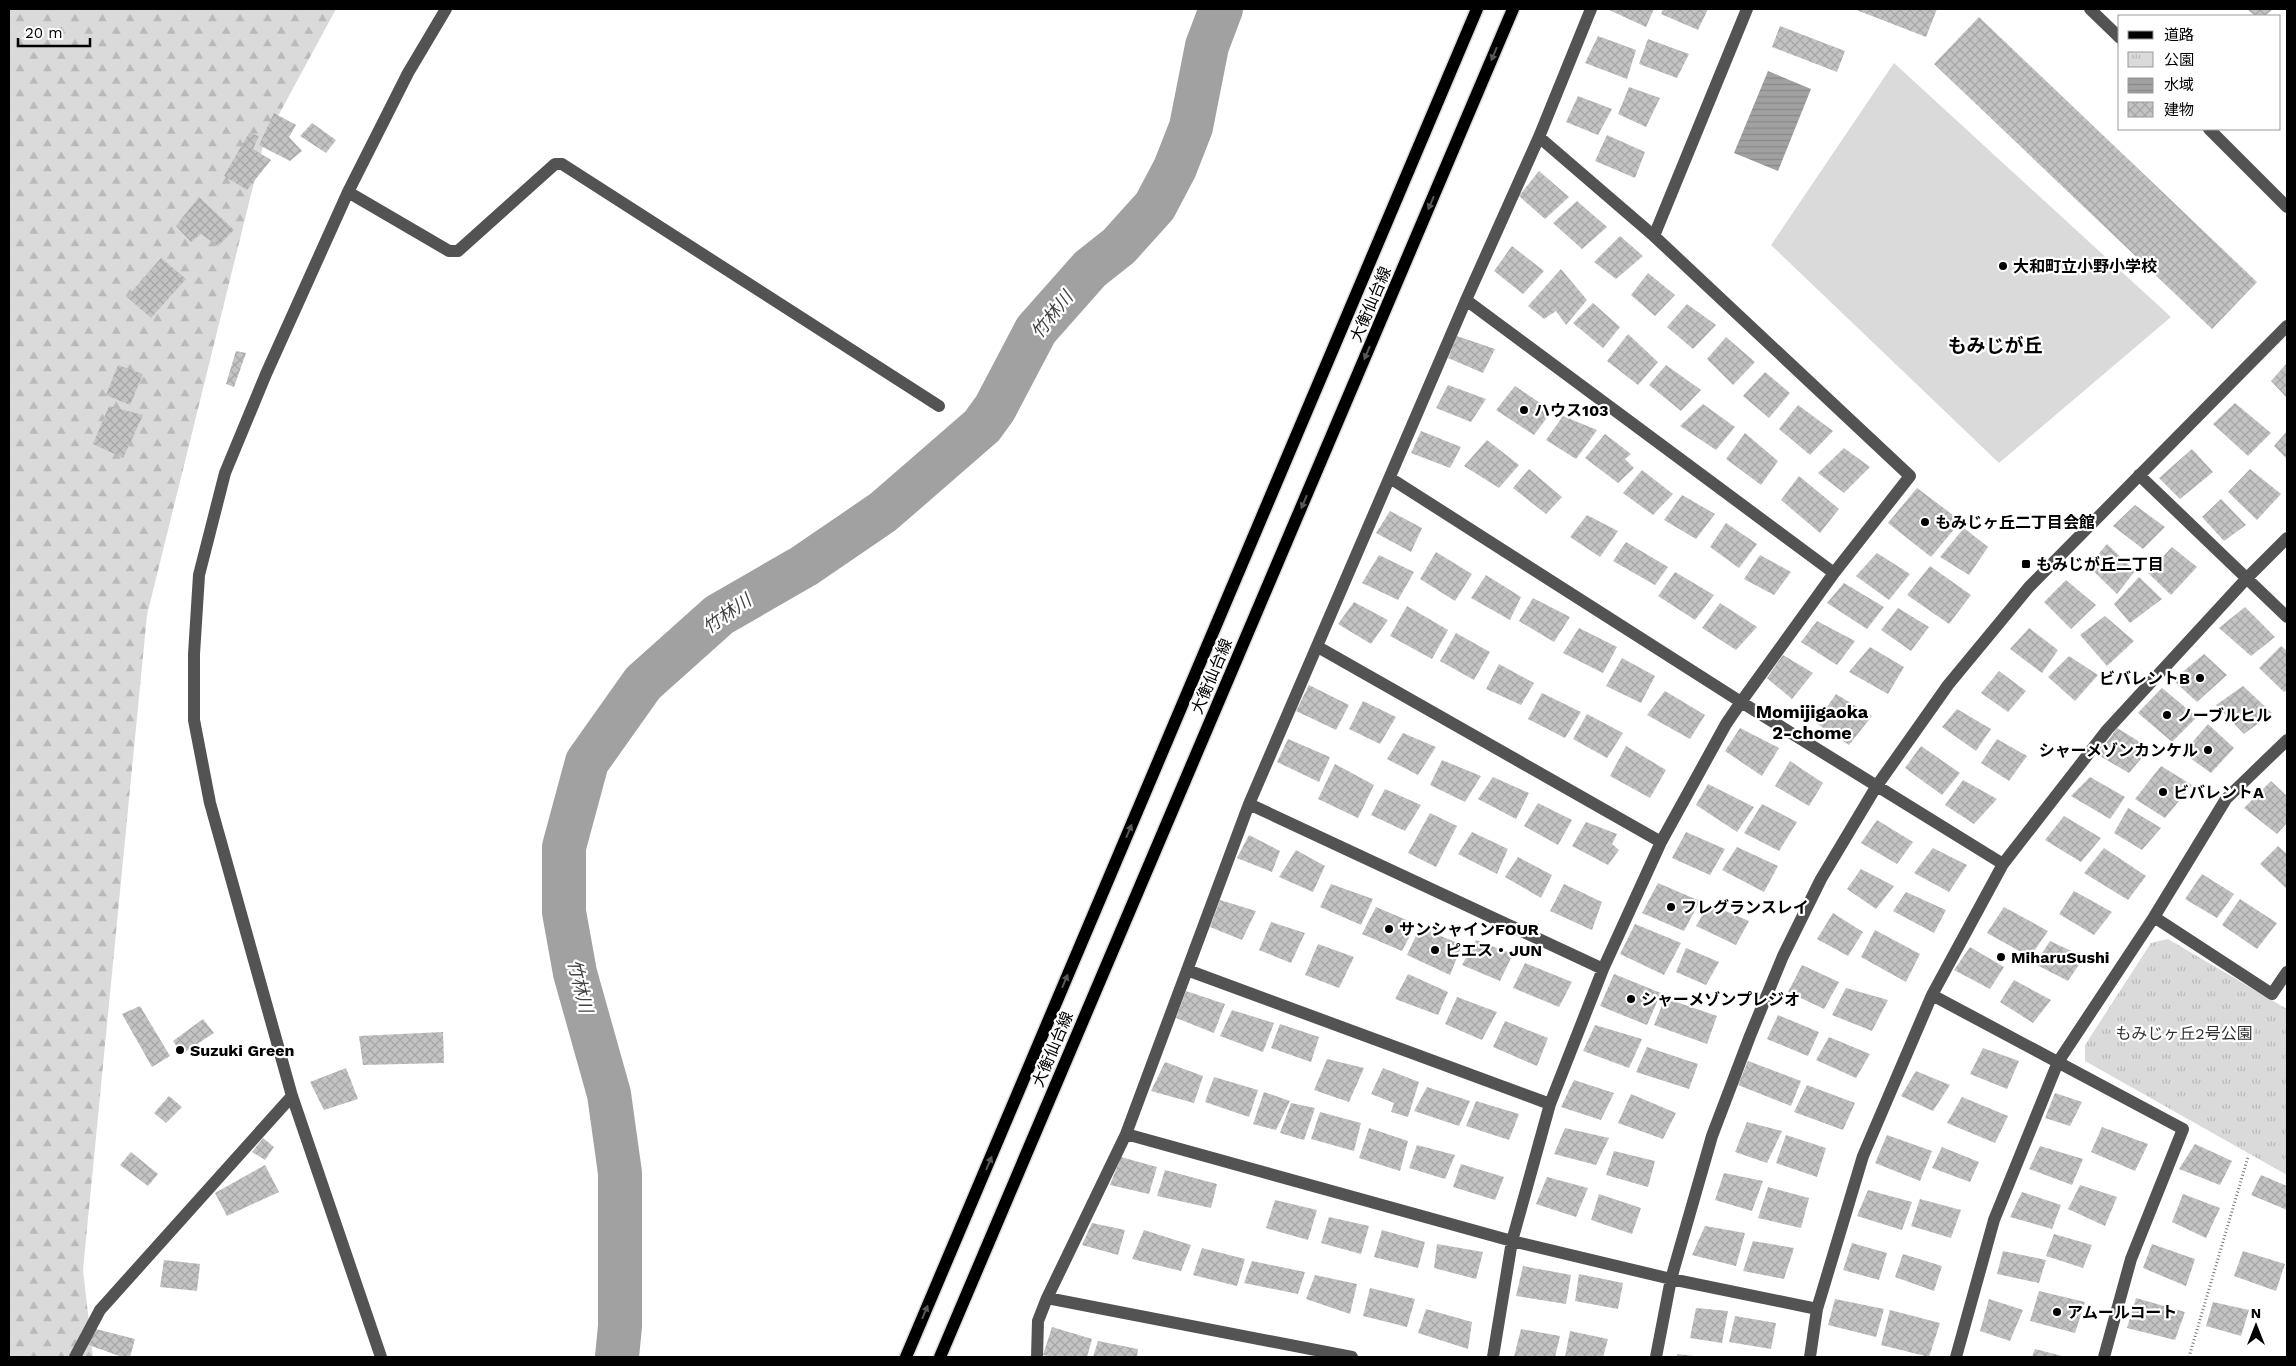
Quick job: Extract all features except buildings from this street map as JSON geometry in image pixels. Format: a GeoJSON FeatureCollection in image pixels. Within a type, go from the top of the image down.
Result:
{"type":"FeatureCollection","features":[{"type":"Feature","properties":{"kind":"main road","name":"大衡仙台線"},"geometry":{"type":"LineString","coordinates":[[906,1357],[1477,9]]}},
{"type":"Feature","properties":{"kind":"main road","name":"大衡仙台線"},"geometry":{"type":"LineString","coordinates":[[940,1357],[1513,9]]}},
{"type":"Feature","properties":{"kind":"street"},"geometry":{"type":"LineString","coordinates":[[381,1357],[292,1096],[210,803],[194,720],[194,654],[199,574],[225,473],[266,374],[348,192],[408,73],[446,9]]}},
{"type":"Feature","properties":{"kind":"street"},"geometry":{"type":"LineString","coordinates":[[1037,1357],[1038,1321],[1047,1298],[1126,1134],[1249,804],[1466,300],[1539,137],[1591,9]]}},
{"type":"Feature","properties":{"kind":"street"},"geometry":{"type":"LineString","coordinates":[[1654,236],[1747,9]]}},
{"type":"Feature","properties":{"kind":"street"},"geometry":{"type":"LineString","coordinates":[[2090,9],[2118,36]]}},
{"type":"Feature","properties":{"kind":"street"},"geometry":{"type":"LineString","coordinates":[[2211,130],[2287,207]]}},
{"type":"Feature","properties":{"kind":"street"},"geometry":{"type":"LineString","coordinates":[[1493,1357],[1512,1241],[1550,1104],[1602,968],[1661,842],[1726,724],[1834,573],[1910,476],[1654,236],[1539,137]]}},
{"type":"Feature","properties":{"kind":"street"},"geometry":{"type":"LineString","coordinates":[[348,192],[449,251],[458,251],[555,164],[562,164],[939,406]]}},
{"type":"Feature","properties":{"kind":"street"},"geometry":{"type":"LineString","coordinates":[[1466,300],[1834,573]]}},
{"type":"Feature","properties":{"kind":"street"},"geometry":{"type":"LineString","coordinates":[[1656,1357],[1671,1279],[1712,1136],[1783,956],[1821,879],[1876,787],[1948,685],[2029,586],[2287,326]]}},
{"type":"Feature","properties":{"kind":"street"},"geometry":{"type":"LineString","coordinates":[[2139,475],[2287,617]]}},
{"type":"Feature","properties":{"kind":"street"},"geometry":{"type":"LineString","coordinates":[[1390,478],[1741,702],[2003,864]]}},
{"type":"Feature","properties":{"kind":"street"},"geometry":{"type":"LineString","coordinates":[[1810,1357],[1817,1309],[1863,1156],[1932,995],[2003,864],[2106,730],[2247,578],[2287,538]]}},
{"type":"Feature","properties":{"kind":"street"},"geometry":{"type":"LineString","coordinates":[[1318,647],[1661,842]]}},
{"type":"Feature","properties":{"kind":"street"},"geometry":{"type":"LineString","coordinates":[[1956,1357],[1994,1220],[2058,1062],[2154,917],[2226,799],[2287,740]]}},
{"type":"Feature","properties":{"kind":"street"},"geometry":{"type":"LineString","coordinates":[[1249,804],[1602,968]]}},
{"type":"Feature","properties":{"kind":"street"},"geometry":{"type":"LineString","coordinates":[[2154,917],[2272,994],[2287,972]]}},
{"type":"Feature","properties":{"kind":"street"},"geometry":{"type":"LineString","coordinates":[[1187,970],[1550,1104]]}},
{"type":"Feature","properties":{"kind":"street"},"geometry":{"type":"LineString","coordinates":[[1932,995],[2183,1129],[2131,1259],[2104,1357]]}},
{"type":"Feature","properties":{"kind":"street"},"geometry":{"type":"LineString","coordinates":[[74,1357],[100,1310],[292,1096]]}},
{"type":"Feature","properties":{"kind":"street"},"geometry":{"type":"LineString","coordinates":[[1126,1134],[1512,1241],[1671,1279],[1817,1309]]}},
{"type":"Feature","properties":{"kind":"street"},"geometry":{"type":"LineString","coordinates":[[1047,1298],[1352,1357]]}},
{"type":"Feature","properties":{"kind":"path"},"geometry":{"type":"LineString","coordinates":[[2189,1357],[2248,1157]]}},
{"type":"Feature","properties":{"kind":"green space"},"geometry":{"type":"Polygon","coordinates":[[[9,9],[336,9],[264,142],[147,615],[83,1270],[93,1357],[9,1357],[9,9]]]}},
{"type":"Feature","properties":{"kind":"green space"},"geometry":{"type":"Polygon","coordinates":[[[1894,63],[2171,317],[1999,463],[1771,245],[1894,63]]]}},
{"type":"Feature","properties":{"kind":"green space","name":"もみじヶ丘2号公園"},"geometry":{"type":"Polygon","coordinates":[[[2168,939],[2287,1009],[2287,1175],[2085,1061],[2085,1045],[2151,943],[2168,939]]]}},
{"type":"Feature","properties":{"kind":"water"},"geometry":{"type":"Polygon","coordinates":[[[1768,71],[1811,89],[1778,171],[1734,153],[1768,71]]]}},
{"type":"Feature","properties":{"kind":"waterway","name":"竹林川"},"geometry":{"type":"LineString","coordinates":[[617,1357],[620,1326],[620,1173],[609,1094],[575,973],[564,912],[564,847],[587,762],[643,683],[719,615],[804,566],[883,512],[982,426],[995,408],[1036,330],[1090,269],[1119,246],[1155,206],[1175,168],[1191,127],[1207,46],[1221,9]]}},
{"type":"Feature","properties":{"kind":"place","name":"大和町立小野小学校"},"geometry":{"type":"Point","coordinates":[2003,266]}},
{"type":"Feature","properties":{"kind":"place","name":"ハウス103"},"geometry":{"type":"Point","coordinates":[1524,410]}},
{"type":"Feature","properties":{"kind":"place","name":"もみじヶ丘二丁目会館"},"geometry":{"type":"Point","coordinates":[1925,522]}},
{"type":"Feature","properties":{"kind":"place","name":"もみじが丘二丁目"},"geometry":{"type":"Point","coordinates":[2026,564]}},
{"type":"Feature","properties":{"kind":"place","name":"ビバレントB"},"geometry":{"type":"Point","coordinates":[2200,678]}},
{"type":"Feature","properties":{"kind":"place","name":"ノーブルヒル"},"geometry":{"type":"Point","coordinates":[2167,715]}},
{"type":"Feature","properties":{"kind":"place","name":"シャーメゾンカンケル"},"geometry":{"type":"Point","coordinates":[2208,750]}},
{"type":"Feature","properties":{"kind":"place","name":"ビバレントA"},"geometry":{"type":"Point","coordinates":[2163,792]}},
{"type":"Feature","properties":{"kind":"place","name":"フレグランスレイ"},"geometry":{"type":"Point","coordinates":[1671,907]}},
{"type":"Feature","properties":{"kind":"place","name":"サンシャインFOUR"},"geometry":{"type":"Point","coordinates":[1389,929]}},
{"type":"Feature","properties":{"kind":"place","name":"ピエス・JUN"},"geometry":{"type":"Point","coordinates":[1435,950]}},
{"type":"Feature","properties":{"kind":"place","name":"MiharuSushi"},"geometry":{"type":"Point","coordinates":[2001,957]}},
{"type":"Feature","properties":{"kind":"place","name":"シャーメゾンプレジオ"},"geometry":{"type":"Point","coordinates":[1631,999]}},
{"type":"Feature","properties":{"kind":"place","name":"Suzuki Green"},"geometry":{"type":"Point","coordinates":[180,1050]}},
{"type":"Feature","properties":{"kind":"place","name":"アムールコート"},"geometry":{"type":"Point","coordinates":[2057,1312]}},
{"type":"Feature","properties":{"kind":"district","name":"もみじが丘"},"geometry":{"type":"Point","coordinates":[1995,345]}},
{"type":"Feature","properties":{"kind":"district","name":"Momijigaoka 2-chome"},"geometry":{"type":"Point","coordinates":[1812,722]}}]}
